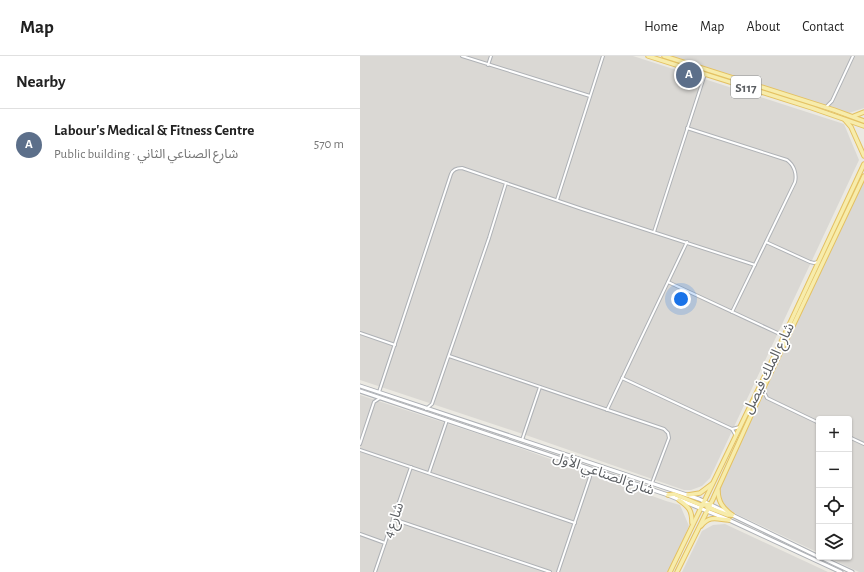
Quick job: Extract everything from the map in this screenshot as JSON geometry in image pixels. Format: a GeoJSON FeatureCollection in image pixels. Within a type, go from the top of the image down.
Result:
{"type":"FeatureCollection","features":[{"type":"Feature","properties":{"kind":"main road","name":"S117"},"geometry":{"type":"LineString","coordinates":[[648,56],[864,126]]}},
{"type":"Feature","properties":{"kind":"main road","name":"S117"},"geometry":{"type":"LineString","coordinates":[[664,56],[826,107],[833,107],[864,120]]}},
{"type":"Feature","properties":{"kind":"main road"},"geometry":{"type":"LineString","coordinates":[[853,116],[864,112]]}},
{"type":"Feature","properties":{"kind":"main road"},"geometry":{"type":"LineString","coordinates":[[844,119],[851,127],[864,156]]}},
{"type":"Feature","properties":{"kind":"main road","name":"شارع الملك فيصل"},"geometry":{"type":"LineString","coordinates":[[670,572],[784,336],[864,164]]}},
{"type":"Feature","properties":{"kind":"main road","name":"شارع الملك فيصل"},"geometry":{"type":"LineString","coordinates":[[677,572],[763,398],[763,389],[864,176]]}},
{"type":"Feature","properties":{"kind":"main road","name":"شارع الصناعي الأول"},"geometry":{"type":"LineString","coordinates":[[360,386],[688,495],[729,520],[841,572]]}},
{"type":"Feature","properties":{"kind":"main road","name":"شارع الصناعي الأول"},"geometry":{"type":"LineString","coordinates":[[360,391],[679,500],[703,505]]}},
{"type":"Feature","properties":{"kind":"main road"},"geometry":{"type":"LineString","coordinates":[[688,495],[700,493],[714,482]]}},
{"type":"Feature","properties":{"kind":"main road"},"geometry":{"type":"LineString","coordinates":[[718,488],[720,504],[732,515],[816,556]]}},
{"type":"Feature","properties":{"kind":"main road"},"geometry":{"type":"LineString","coordinates":[[668,495],[674,494],[728,515],[732,515]]}},
{"type":"Feature","properties":{"kind":"main road"},"geometry":{"type":"LineString","coordinates":[[679,500],[691,511],[692,525]]}},
{"type":"Feature","properties":{"kind":"main road"},"geometry":{"type":"LineString","coordinates":[[697,532],[704,523],[711,519],[718,518],[729,520]]}},
{"type":"Feature","properties":{"kind":"main road"},"geometry":{"type":"LineString","coordinates":[[826,560],[852,572]]}},
{"type":"Feature","properties":{"kind":"street"},"geometry":{"type":"LineString","coordinates":[[462,56],[590,96]]}},
{"type":"Feature","properties":{"kind":"street"},"geometry":{"type":"LineString","coordinates":[[488,65],[492,56]]}},
{"type":"Feature","properties":{"kind":"street"},"geometry":{"type":"LineString","coordinates":[[557,200],[603,56]]}},
{"type":"Feature","properties":{"kind":"street"},"geometry":{"type":"LineString","coordinates":[[826,107],[832,101],[852,56]]}},
{"type":"Feature","properties":{"kind":"street"},"geometry":{"type":"LineString","coordinates":[[654,232],[704,74]]}},
{"type":"Feature","properties":{"kind":"street"},"geometry":{"type":"LineString","coordinates":[[832,101],[833,107]]}},
{"type":"Feature","properties":{"kind":"street"},"geometry":{"type":"LineString","coordinates":[[687,128],[786,159],[791,163],[796,174],[796,180],[732,312]]}},
{"type":"Feature","properties":{"kind":"street"},"geometry":{"type":"LineString","coordinates":[[379,392],[452,172],[457,168],[462,168],[755,265]]}},
{"type":"Feature","properties":{"kind":"street"},"geometry":{"type":"LineString","coordinates":[[426,408],[432,404],[506,183]]}},
{"type":"Feature","properties":{"kind":"street"},"geometry":{"type":"LineString","coordinates":[[607,410],[687,242]]}},
{"type":"Feature","properties":{"kind":"street"},"geometry":{"type":"LineString","coordinates":[[766,242],[810,262],[818,262]]}},
{"type":"Feature","properties":{"kind":"street"},"geometry":{"type":"LineString","coordinates":[[810,262],[815,270]]}},
{"type":"Feature","properties":{"kind":"street"},"geometry":{"type":"LineString","coordinates":[[668,282],[784,336]]}},
{"type":"Feature","properties":{"kind":"street"},"geometry":{"type":"LineString","coordinates":[[360,333],[395,345]]}},
{"type":"Feature","properties":{"kind":"street"},"geometry":{"type":"LineString","coordinates":[[449,356],[664,429],[668,433],[669,438],[652,483]]}},
{"type":"Feature","properties":{"kind":"street"},"geometry":{"type":"LineString","coordinates":[[622,378],[732,429],[736,436]]}},
{"type":"Feature","properties":{"kind":"street"},"geometry":{"type":"LineString","coordinates":[[522,440],[540,387]]}},
{"type":"Feature","properties":{"kind":"street"},"geometry":{"type":"LineString","coordinates":[[763,389],[763,398],[816,422]]}},
{"type":"Feature","properties":{"kind":"street"},"geometry":{"type":"LineString","coordinates":[[360,444],[374,402],[371,395]]}},
{"type":"Feature","properties":{"kind":"street"},"geometry":{"type":"LineString","coordinates":[[374,402],[381,398]]}},
{"type":"Feature","properties":{"kind":"street"},"geometry":{"type":"LineString","coordinates":[[432,404],[435,412]]}},
{"type":"Feature","properties":{"kind":"street"},"geometry":{"type":"LineString","coordinates":[[429,473],[447,420]]}},
{"type":"Feature","properties":{"kind":"street"},"geometry":{"type":"LineString","coordinates":[[732,429],[740,427]]}},
{"type":"Feature","properties":{"kind":"street"},"geometry":{"type":"LineString","coordinates":[[852,438],[864,444]]}},
{"type":"Feature","properties":{"kind":"street"},"geometry":{"type":"LineString","coordinates":[[360,450],[575,523]]}},
{"type":"Feature","properties":{"kind":"street","name":"شارع 4"},"geometry":{"type":"LineString","coordinates":[[375,572],[411,467]]}},
{"type":"Feature","properties":{"kind":"street"},"geometry":{"type":"LineString","coordinates":[[558,572],[590,477],[588,468]]}},
{"type":"Feature","properties":{"kind":"street"},"geometry":{"type":"LineString","coordinates":[[590,477],[597,471]]}},
{"type":"Feature","properties":{"kind":"street"},"geometry":{"type":"LineString","coordinates":[[393,519],[550,572]]}},
{"type":"Feature","properties":{"kind":"street"},"geometry":{"type":"LineString","coordinates":[[360,534],[385,543]]}},
{"type":"Feature","properties":{"kind":"shaded area"},"geometry":{"type":"Polygon","coordinates":[[[360,56],[633,56],[844,124],[859,160],[710,478],[702,486],[691,490],[684,490],[520,433],[360,380],[360,56]]]}},
{"type":"Feature","properties":{"kind":"shaded area"},"geometry":{"type":"Polygon","coordinates":[[[669,56],[864,56],[864,108],[849,113],[669,56]]]}},
{"type":"Feature","properties":{"kind":"shaded area"},"geometry":{"type":"Polygon","coordinates":[[[864,180],[864,572],[859,572],[833,560],[852,560],[852,416],[816,416],[816,552],[728,510],[721,499],[719,486],[864,180]]]}},
{"type":"Feature","properties":{"kind":"shaded area"},"geometry":{"type":"Polygon","coordinates":[[[360,395],[506,443],[680,505],[689,526],[669,572],[360,572],[360,395]]]}},
{"type":"Feature","properties":{"kind":"shaded area"},"geometry":{"type":"Polygon","coordinates":[[[725,524],[828,572],[682,572],[702,531],[713,525],[725,524]]]}},
{"type":"Feature","properties":{"kind":"place","name":"Labour's Medical & Fitness Centre"},"geometry":{"type":"Point","coordinates":[689,75]}}]}
